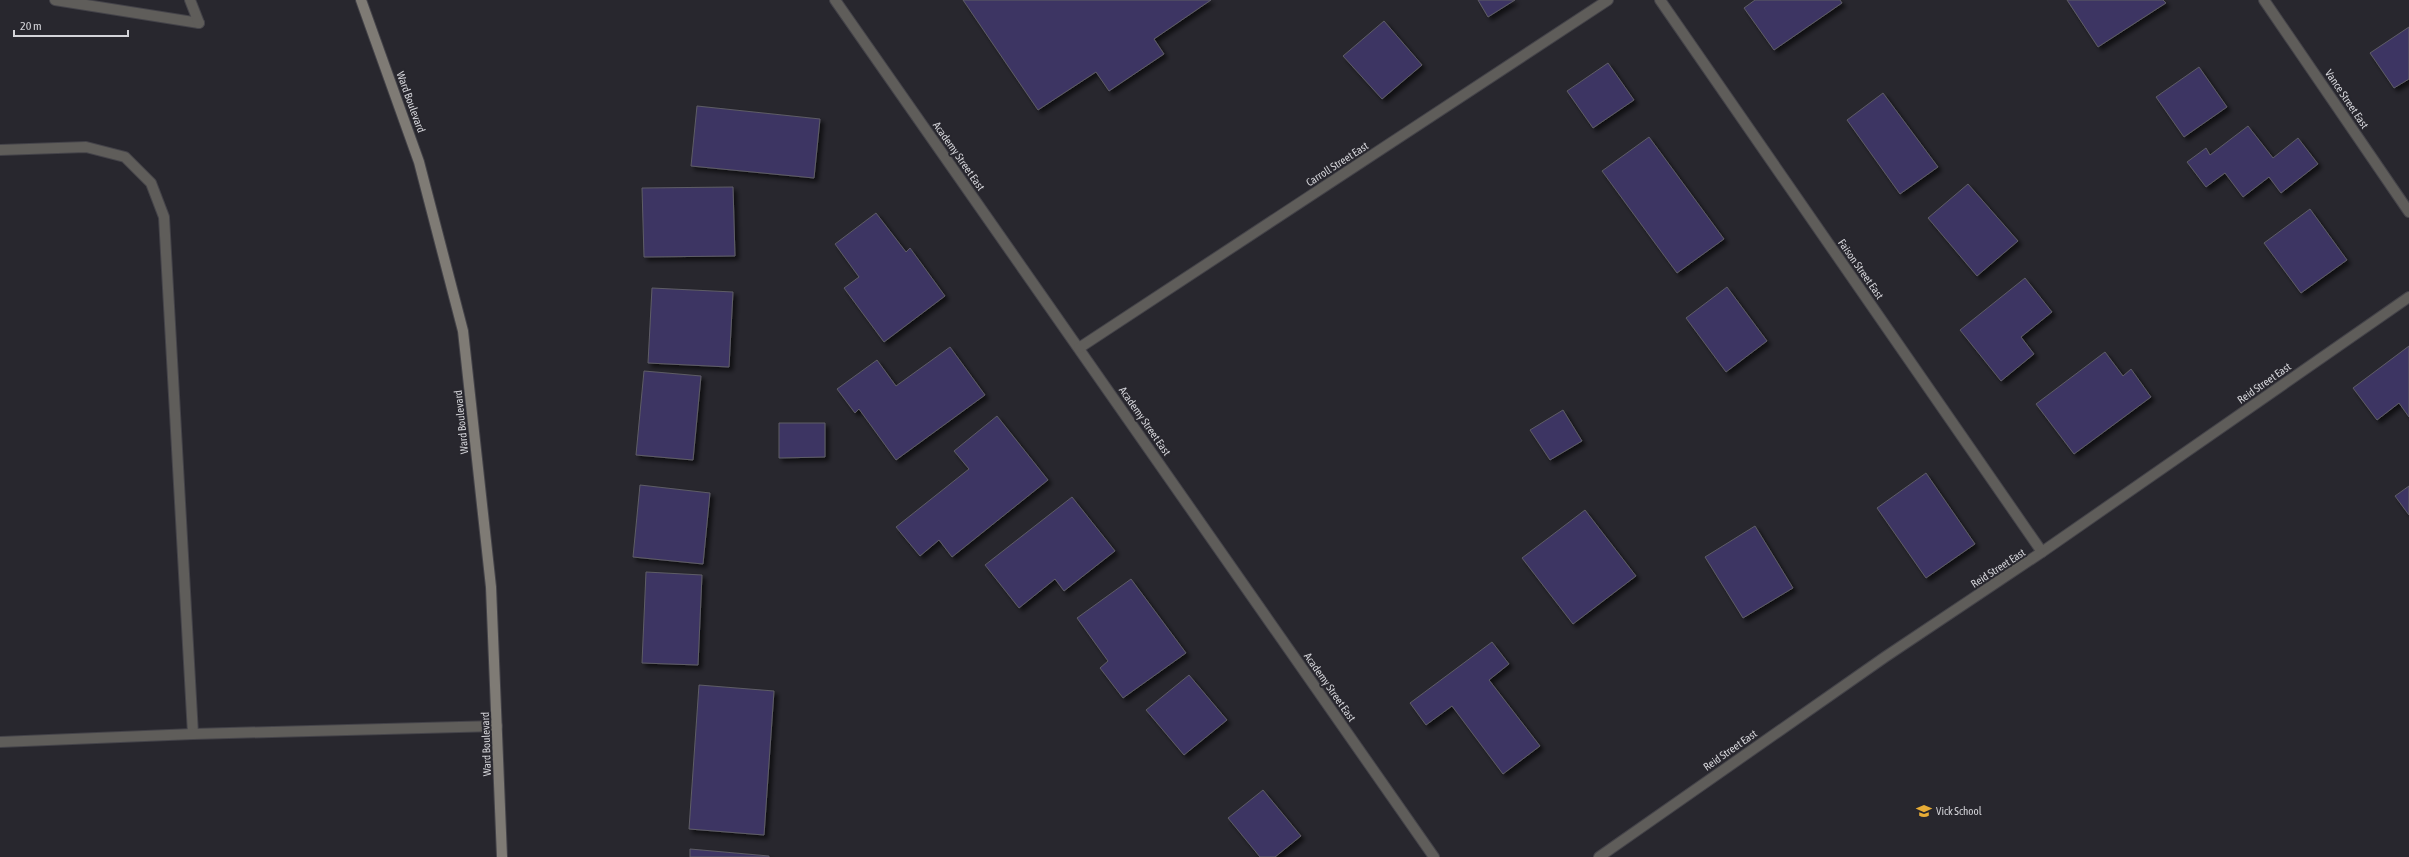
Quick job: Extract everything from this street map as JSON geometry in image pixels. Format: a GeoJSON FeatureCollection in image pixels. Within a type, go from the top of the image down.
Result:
{"type":"FeatureCollection","features":[{"type":"Feature","properties":{"kind":"main road","name":"Ward Boulevard"},"geometry":{"type":"LineString","coordinates":[[361,0],[419,162],[463,331],[491,587],[502,857]]}},
{"type":"Feature","properties":{"kind":"street"},"geometry":{"type":"LineString","coordinates":[[55,0],[199,23],[190,0]]}},
{"type":"Feature","properties":{"kind":"street","name":"Academy Street East"},"geometry":{"type":"LineString","coordinates":[[835,0],[1434,857]]}},
{"type":"Feature","properties":{"kind":"street","name":"Carroll Street East"},"geometry":{"type":"LineString","coordinates":[[1079,348],[1608,0]]}},
{"type":"Feature","properties":{"kind":"street","name":"Faison Street East"},"geometry":{"type":"LineString","coordinates":[[1660,0],[2042,552]]}},
{"type":"Feature","properties":{"kind":"street","name":"Vance Street East"},"geometry":{"type":"LineString","coordinates":[[2264,0],[2409,212]]}},
{"type":"Feature","properties":{"kind":"street"},"geometry":{"type":"LineString","coordinates":[[0,150],[86,147],[125,157],[151,183],[164,217],[193,734]]}},
{"type":"Feature","properties":{"kind":"street","name":"Reid Street East"},"geometry":{"type":"LineString","coordinates":[[1598,857],[1885,657],[2042,552],[2409,296]]}},
{"type":"Feature","properties":{"kind":"street"},"geometry":{"type":"LineString","coordinates":[[0,742],[193,734],[497,726]]}},
{"type":"Feature","properties":{"kind":"building"},"geometry":{"type":"Polygon","coordinates":[[[963,0],[1211,0],[1154,39],[1164,54],[1109,91],[1096,72],[1038,110],[963,0]]]}},
{"type":"Feature","properties":{"kind":"building"},"geometry":{"type":"Polygon","coordinates":[[[1478,0],[1515,0],[1488,17],[1478,0]]]}},
{"type":"Feature","properties":{"kind":"building"},"geometry":{"type":"Polygon","coordinates":[[[1755,0],[1840,0],[1842,3],[1774,50],[1744,8],[1755,0]]]}},
{"type":"Feature","properties":{"kind":"building"},"geometry":{"type":"Polygon","coordinates":[[[2067,0],[2163,0],[2166,3],[2098,47],[2067,0]]]}},
{"type":"Feature","properties":{"kind":"building"},"geometry":{"type":"Polygon","coordinates":[[[1384,21],[1422,65],[1382,99],[1343,56],[1384,21]]]}},
{"type":"Feature","properties":{"kind":"building"},"geometry":{"type":"Polygon","coordinates":[[[2409,27],[2409,79],[2394,88],[2370,53],[2409,27]]]}},
{"type":"Feature","properties":{"kind":"building"},"geometry":{"type":"Polygon","coordinates":[[[1608,63],[1634,100],[1593,128],[1567,91],[1608,63]]]}},
{"type":"Feature","properties":{"kind":"building"},"geometry":{"type":"Polygon","coordinates":[[[2199,67],[2227,107],[2184,137],[2156,97],[2199,67]]]}},
{"type":"Feature","properties":{"kind":"building"},"geometry":{"type":"Polygon","coordinates":[[[1883,93],[1938,167],[1900,194],[1847,120],[1883,93]]]}},
{"type":"Feature","properties":{"kind":"building"},"geometry":{"type":"Polygon","coordinates":[[[697,106],[820,119],[814,178],[691,166],[697,106]]]}},
{"type":"Feature","properties":{"kind":"building"},"geometry":{"type":"Polygon","coordinates":[[[2248,126],[2273,158],[2298,138],[2318,164],[2281,193],[2269,177],[2243,197],[2225,173],[2206,187],[2187,162],[2206,148],[2210,155],[2248,126]]]}},
{"type":"Feature","properties":{"kind":"building"},"geometry":{"type":"Polygon","coordinates":[[[1649,137],[1724,239],[1677,273],[1602,171],[1649,137]]]}},
{"type":"Feature","properties":{"kind":"building"},"geometry":{"type":"Polygon","coordinates":[[[1968,184],[2018,241],[1977,276],[1928,218],[1968,184]]]}},
{"type":"Feature","properties":{"kind":"building"},"geometry":{"type":"Polygon","coordinates":[[[733,187],[735,256],[644,257],[642,188],[733,187]]]}},
{"type":"Feature","properties":{"kind":"building"},"geometry":{"type":"Polygon","coordinates":[[[2310,209],[2347,260],[2301,293],[2264,243],[2310,209]]]}},
{"type":"Feature","properties":{"kind":"building"},"geometry":{"type":"Polygon","coordinates":[[[876,213],[906,252],[910,248],[945,296],[884,342],[844,288],[859,277],[835,244],[876,213]]]}},
{"type":"Feature","properties":{"kind":"building"},"geometry":{"type":"Polygon","coordinates":[[[2025,278],[2052,312],[2021,337],[2034,354],[2001,381],[1960,330],[2025,278]]]}},
{"type":"Feature","properties":{"kind":"building"},"geometry":{"type":"Polygon","coordinates":[[[1727,287],[1767,341],[1726,372],[1686,318],[1727,287]]]}},
{"type":"Feature","properties":{"kind":"building"},"geometry":{"type":"Polygon","coordinates":[[[652,288],[733,292],[729,367],[648,363],[652,288]]]}},
{"type":"Feature","properties":{"kind":"building"},"geometry":{"type":"Polygon","coordinates":[[[2409,346],[2409,417],[2399,403],[2377,420],[2353,388],[2409,346]]]}},
{"type":"Feature","properties":{"kind":"building"},"geometry":{"type":"Polygon","coordinates":[[[950,347],[985,395],[896,460],[859,409],[855,413],[837,389],[877,360],[896,386],[950,347]]]}},
{"type":"Feature","properties":{"kind":"building"},"geometry":{"type":"Polygon","coordinates":[[[2105,352],[2123,376],[2131,369],[2151,397],[2074,454],[2036,404],[2105,352]]]}},
{"type":"Feature","properties":{"kind":"building"},"geometry":{"type":"Polygon","coordinates":[[[644,371],[701,376],[693,460],[636,455],[644,371]]]}},
{"type":"Feature","properties":{"kind":"building"},"geometry":{"type":"Polygon","coordinates":[[[1563,410],[1582,441],[1550,460],[1530,430],[1563,410]]]}},
{"type":"Feature","properties":{"kind":"building"},"geometry":{"type":"Polygon","coordinates":[[[997,416],[1048,480],[952,557],[939,540],[920,556],[896,527],[969,469],[954,451],[997,416]]]}},
{"type":"Feature","properties":{"kind":"building"},"geometry":{"type":"Polygon","coordinates":[[[779,423],[825,423],[825,457],[779,458],[779,423]]]}},
{"type":"Feature","properties":{"kind":"building"},"geometry":{"type":"Polygon","coordinates":[[[1926,473],[1975,544],[1926,578],[1877,508],[1926,473]]]}},
{"type":"Feature","properties":{"kind":"building"},"geometry":{"type":"Polygon","coordinates":[[[640,485],[710,493],[703,564],[633,557],[640,485]]]}},
{"type":"Feature","properties":{"kind":"building"},"geometry":{"type":"Polygon","coordinates":[[[2409,486],[2409,515],[2395,496],[2409,486]]]}},
{"type":"Feature","properties":{"kind":"building"},"geometry":{"type":"Polygon","coordinates":[[[1072,497],[1115,551],[1064,591],[1055,579],[1019,608],[985,565],[1072,497]]]}},
{"type":"Feature","properties":{"kind":"building"},"geometry":{"type":"Polygon","coordinates":[[[1585,510],[1636,576],[1573,624],[1522,558],[1585,510]]]}},
{"type":"Feature","properties":{"kind":"building"},"geometry":{"type":"Polygon","coordinates":[[[1755,526],[1793,588],[1743,618],[1705,557],[1755,526]]]}},
{"type":"Feature","properties":{"kind":"building"},"geometry":{"type":"Polygon","coordinates":[[[646,572],[702,575],[698,665],[642,663],[646,572]]]}},
{"type":"Feature","properties":{"kind":"building"},"geometry":{"type":"Polygon","coordinates":[[[1131,579],[1186,653],[1123,698],[1100,668],[1108,661],[1077,618],[1131,579]]]}},
{"type":"Feature","properties":{"kind":"building"},"geometry":{"type":"Polygon","coordinates":[[[1492,642],[1509,664],[1489,680],[1540,746],[1503,774],[1452,706],[1426,725],[1410,703],[1492,642]]]}},
{"type":"Feature","properties":{"kind":"building"},"geometry":{"type":"Polygon","coordinates":[[[1189,675],[1227,720],[1184,755],[1146,710],[1189,675]]]}},
{"type":"Feature","properties":{"kind":"building"},"geometry":{"type":"Polygon","coordinates":[[[699,685],[774,691],[764,835],[689,829],[699,685]]]}},
{"type":"Feature","properties":{"kind":"building"},"geometry":{"type":"Polygon","coordinates":[[[1263,790],[1301,836],[1275,857],[1260,857],[1228,818],[1263,790]]]}},
{"type":"Feature","properties":{"kind":"building"},"geometry":{"type":"Polygon","coordinates":[[[690,849],[769,856],[769,857],[690,857],[690,849]]]}},
{"type":"Feature","properties":{"kind":"place","name":"Vick School"},"geometry":{"type":"Point","coordinates":[1924,811]}}]}
